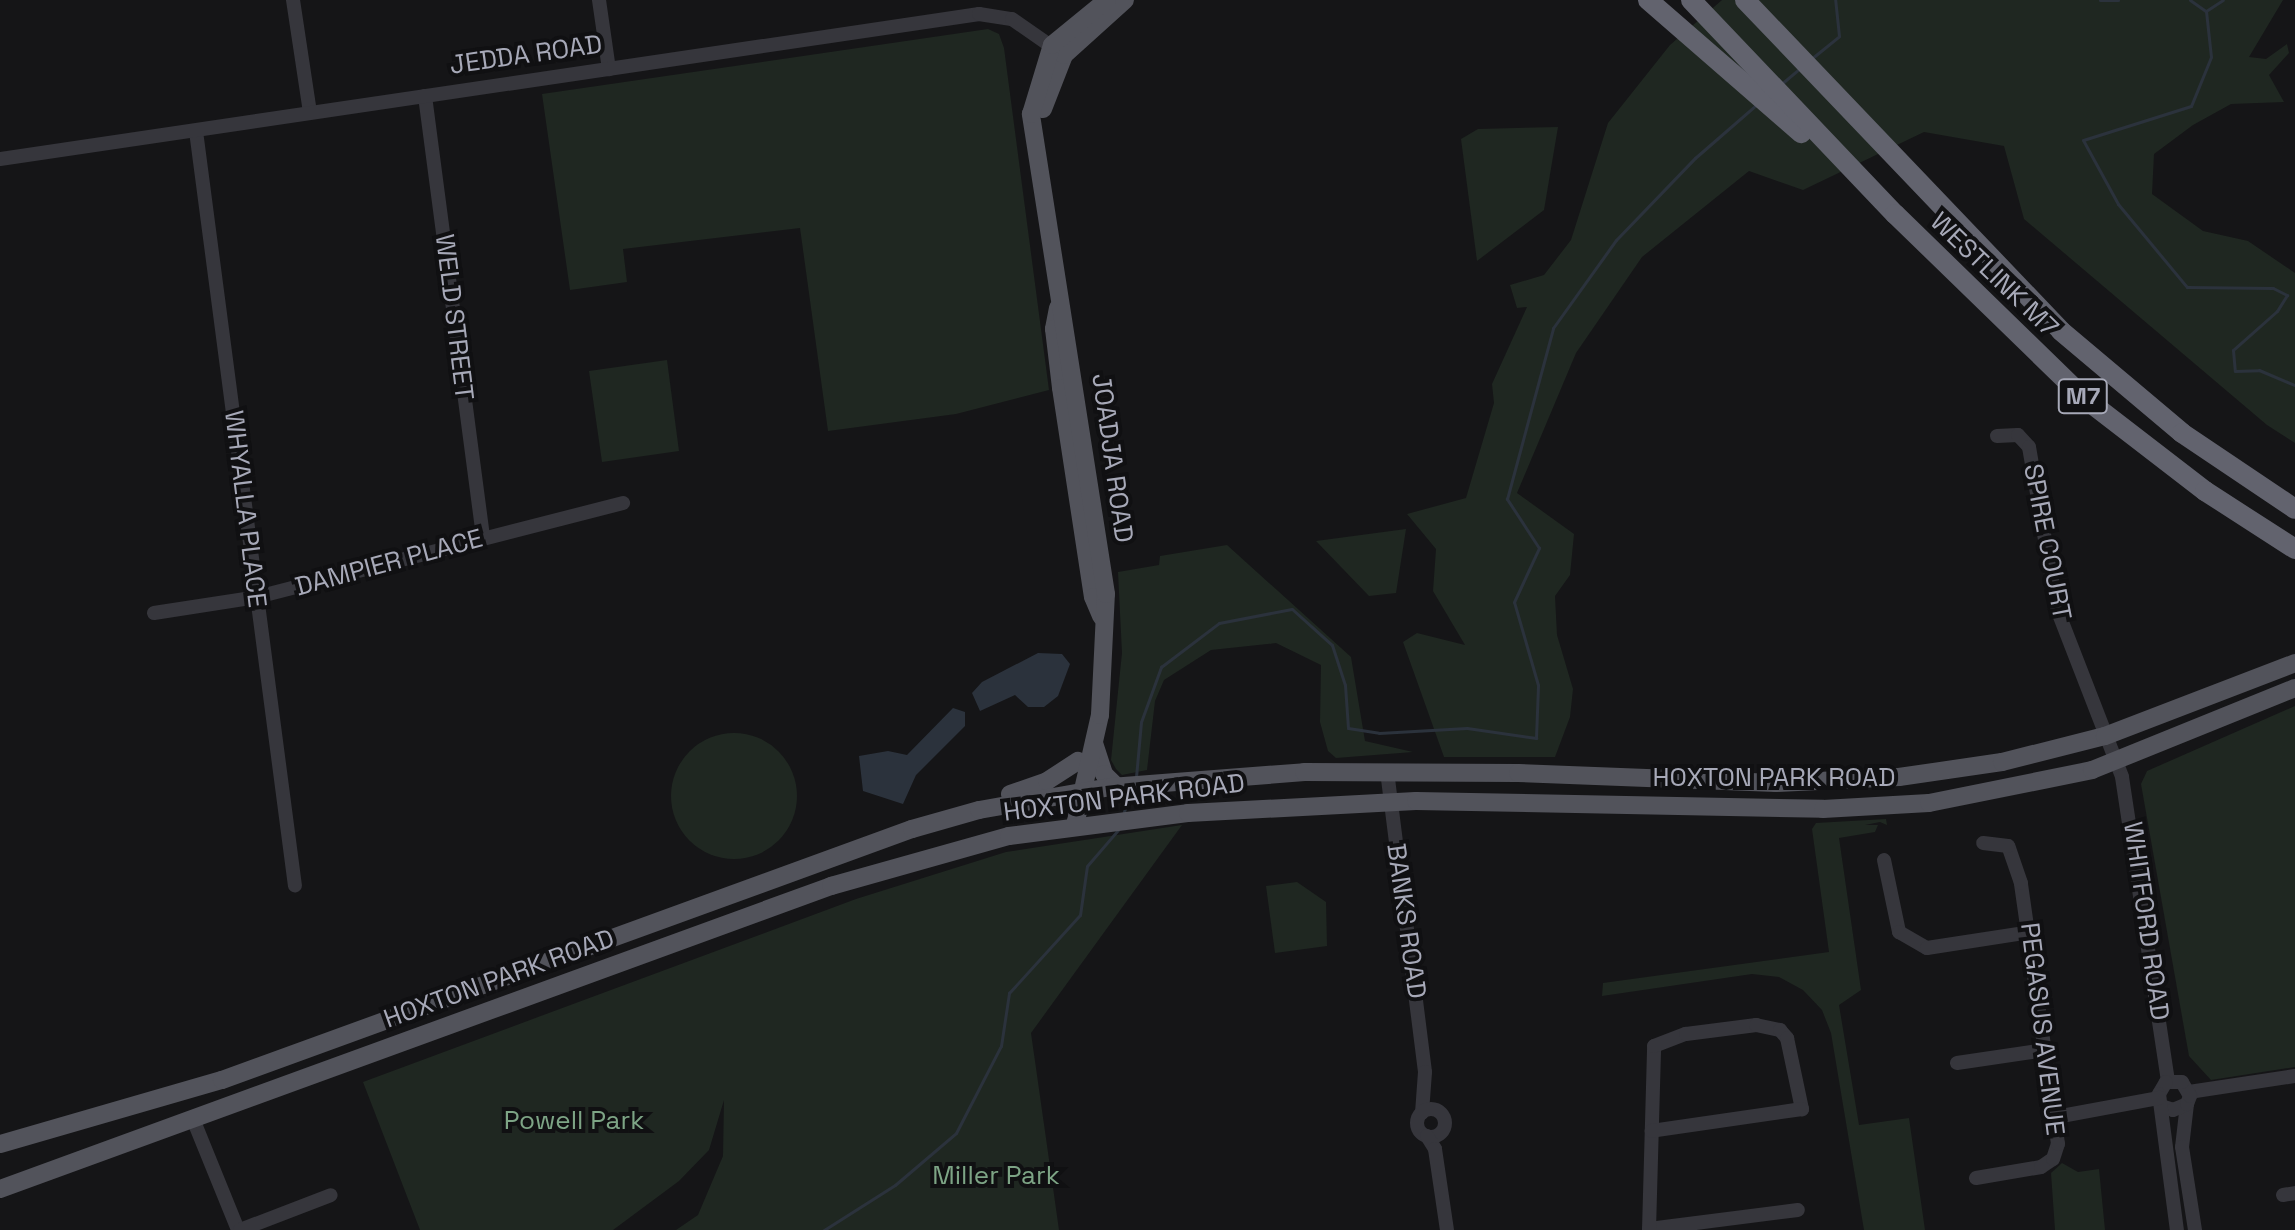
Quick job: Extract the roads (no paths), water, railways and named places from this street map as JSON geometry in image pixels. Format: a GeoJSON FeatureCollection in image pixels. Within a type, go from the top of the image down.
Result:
{"type":"FeatureCollection","features":[{"type":"Feature","properties":{"kind":"highway"},"geometry":{"type":"LineString","coordinates":[[1648,0],[1895,214]]}},
{"type":"Feature","properties":{"kind":"highway","name":"WESTLINK M7"},"geometry":{"type":"LineString","coordinates":[[1691,0],[1895,214],[2083,397],[2205,491],[2295,549]]}},
{"type":"Feature","properties":{"kind":"highway","name":"WESTLINK M7"},"geometry":{"type":"LineString","coordinates":[[1745,0],[1922,188],[2103,368],[2182,433],[2295,509]]}},
{"type":"Feature","properties":{"kind":"highway"},"geometry":{"type":"LineString","coordinates":[[1762,0],[1872,134]]}},
{"type":"Feature","properties":{"kind":"main road"},"geometry":{"type":"LineString","coordinates":[[1058,50],[1107,0]]}},
{"type":"Feature","properties":{"kind":"main road"},"geometry":{"type":"LineString","coordinates":[[1058,50],[1125,0]]}},
{"type":"Feature","properties":{"kind":"main road","name":"JOADJA ROAD"},"geometry":{"type":"LineString","coordinates":[[1058,50],[1035,134],[1058,308],[1067,328],[1106,594],[1101,616],[1094,741],[1068,826]]}},
{"type":"Feature","properties":{"kind":"main road","name":"HOXTON PARK ROAD"},"geometry":{"type":"LineString","coordinates":[[0,1144],[222,1080],[932,823],[1076,792],[1227,774],[1387,771],[1847,781],[2002,762],[2105,736],[2295,663]]}},
{"type":"Feature","properties":{"kind":"main road","name":"HOXTON PARK ROAD"},"geometry":{"type":"LineString","coordinates":[[0,1189],[831,886],[913,859],[1068,826],[1140,818],[1390,803],[1514,800],[1863,809],[2007,791],[2117,762],[2295,688]]}},
{"type":"Feature","properties":{"kind":"main road","name":"JOADJA ROAD"},"geometry":{"type":"LineString","coordinates":[[1076,792],[1078,761],[1097,699]]}},
{"type":"Feature","properties":{"kind":"main road"},"geometry":{"type":"LineString","coordinates":[[1094,741],[1114,786]]}},
{"type":"Feature","properties":{"kind":"main road"},"geometry":{"type":"LineString","coordinates":[[932,823],[1047,781],[1078,761]]}},
{"type":"Feature","properties":{"kind":"street"},"geometry":{"type":"LineString","coordinates":[[293,0],[310,113]]}},
{"type":"Feature","properties":{"kind":"street"},"geometry":{"type":"LineString","coordinates":[[599,0],[609,69]]}},
{"type":"Feature","properties":{"kind":"street","name":"JEDDA ROAD"},"geometry":{"type":"LineString","coordinates":[[0,159],[979,14],[1012,19],[1058,50]]}},
{"type":"Feature","properties":{"kind":"street","name":"WELD STREET"},"geometry":{"type":"LineString","coordinates":[[425,96],[483,538]]}},
{"type":"Feature","properties":{"kind":"street","name":"WHYALLA PLACE"},"geometry":{"type":"LineString","coordinates":[[196,131],[295,886]]}},
{"type":"Feature","properties":{"kind":"street","name":"SPIRE COURT"},"geometry":{"type":"LineString","coordinates":[[1997,436],[2018,435],[2029,447],[2057,609],[2117,762]]}},
{"type":"Feature","properties":{"kind":"street","name":"DAMPIER PLACE"},"geometry":{"type":"LineString","coordinates":[[154,613],[257,597],[623,503]]}},
{"type":"Feature","properties":{"kind":"street","name":"WHITFORD ROAD"},"geometry":{"type":"LineString","coordinates":[[2117,762],[2130,804],[2168,1081]]}},
{"type":"Feature","properties":{"kind":"street","name":"BANKS ROAD"},"geometry":{"type":"LineString","coordinates":[[1387,771],[1425,1072],[1418,1128],[1433,1135],[1445,1123],[1425,1072]]}},
{"type":"Feature","properties":{"kind":"street","name":"PEGASUS AVENUE"},"geometry":{"type":"LineString","coordinates":[[1976,1178],[2048,1164],[2057,1152],[2056,1117],[2030,932],[2008,846],[1983,843]]}},
{"type":"Feature","properties":{"kind":"street"},"geometry":{"type":"LineString","coordinates":[[1884,860],[1899,932],[1927,948],[2030,932]]}},
{"type":"Feature","properties":{"kind":"street"},"geometry":{"type":"LineString","coordinates":[[1652,1131],[1802,1109],[1787,1038],[1780,1030],[1756,1025],[1686,1034],[1654,1046],[1649,1229],[1798,1210]]}},
{"type":"Feature","properties":{"kind":"street"},"geometry":{"type":"LineString","coordinates":[[1957,1063],[2045,1050]]}},
{"type":"Feature","properties":{"kind":"street"},"geometry":{"type":"LineString","coordinates":[[2056,1117],[2162,1102],[2173,1110],[2188,1098],[2295,1076]]}},
{"type":"Feature","properties":{"kind":"street"},"geometry":{"type":"LineString","coordinates":[[2177,1230],[2166,1164],[2162,1102],[2168,1081],[2182,1082],[2188,1098],[2182,1147],[2195,1230]]}},
{"type":"Feature","properties":{"kind":"street"},"geometry":{"type":"LineString","coordinates":[[1422,1113],[1439,1112]]}},
{"type":"Feature","properties":{"kind":"street"},"geometry":{"type":"LineString","coordinates":[[193,1119],[239,1230],[331,1195]]}},
{"type":"Feature","properties":{"kind":"street"},"geometry":{"type":"LineString","coordinates":[[1433,1135],[1447,1230]]}},
{"type":"Feature","properties":{"kind":"waterway"},"geometry":{"type":"LineString","coordinates":[[1811,59],[1839,36],[1835,0]]}},
{"type":"Feature","properties":{"kind":"waterway"},"geometry":{"type":"LineString","coordinates":[[2100,0],[2118,0]]}},
{"type":"Feature","properties":{"kind":"waterway"},"geometry":{"type":"LineString","coordinates":[[2190,0],[2206,11],[2223,0]]}},
{"type":"Feature","properties":{"kind":"waterway"},"geometry":{"type":"LineString","coordinates":[[2206,11],[2211,57],[2191,106],[2083,140],[2118,204],[2187,287],[2273,288],[2287,295],[2277,311],[2233,350],[2235,371],[2259,370],[2295,385]]}},
{"type":"Feature","properties":{"kind":"waterway"},"geometry":{"type":"LineString","coordinates":[[1780,85],[1799,69]]}},
{"type":"Feature","properties":{"kind":"waterway"},"geometry":{"type":"LineString","coordinates":[[1136,777],[1141,722],[1161,667],[1219,623],[1292,609],[1332,645],[1345,685],[1348,728],[1379,733],[1467,728],[1536,738],[1538,685],[1514,602],[1539,548],[1507,499],[1553,328],[1616,240],[1695,158],[1756,105]]}},
{"type":"Feature","properties":{"kind":"waterway"},"geometry":{"type":"LineString","coordinates":[[1123,815],[1130,792]]}},
{"type":"Feature","properties":{"kind":"waterway"},"geometry":{"type":"LineString","coordinates":[[824,1230],[895,1185],[956,1133],[1001,1046],[1009,993],[1080,915],[1087,866],[1118,830]]}},
{"type":"Feature","properties":{"kind":"park label","name":"Powell Park"},"geometry":{"type":"Point","coordinates":[574,1121]}},
{"type":"Feature","properties":{"kind":"park label","name":"Miller Park"},"geometry":{"type":"Point","coordinates":[996,1176]}}]}
